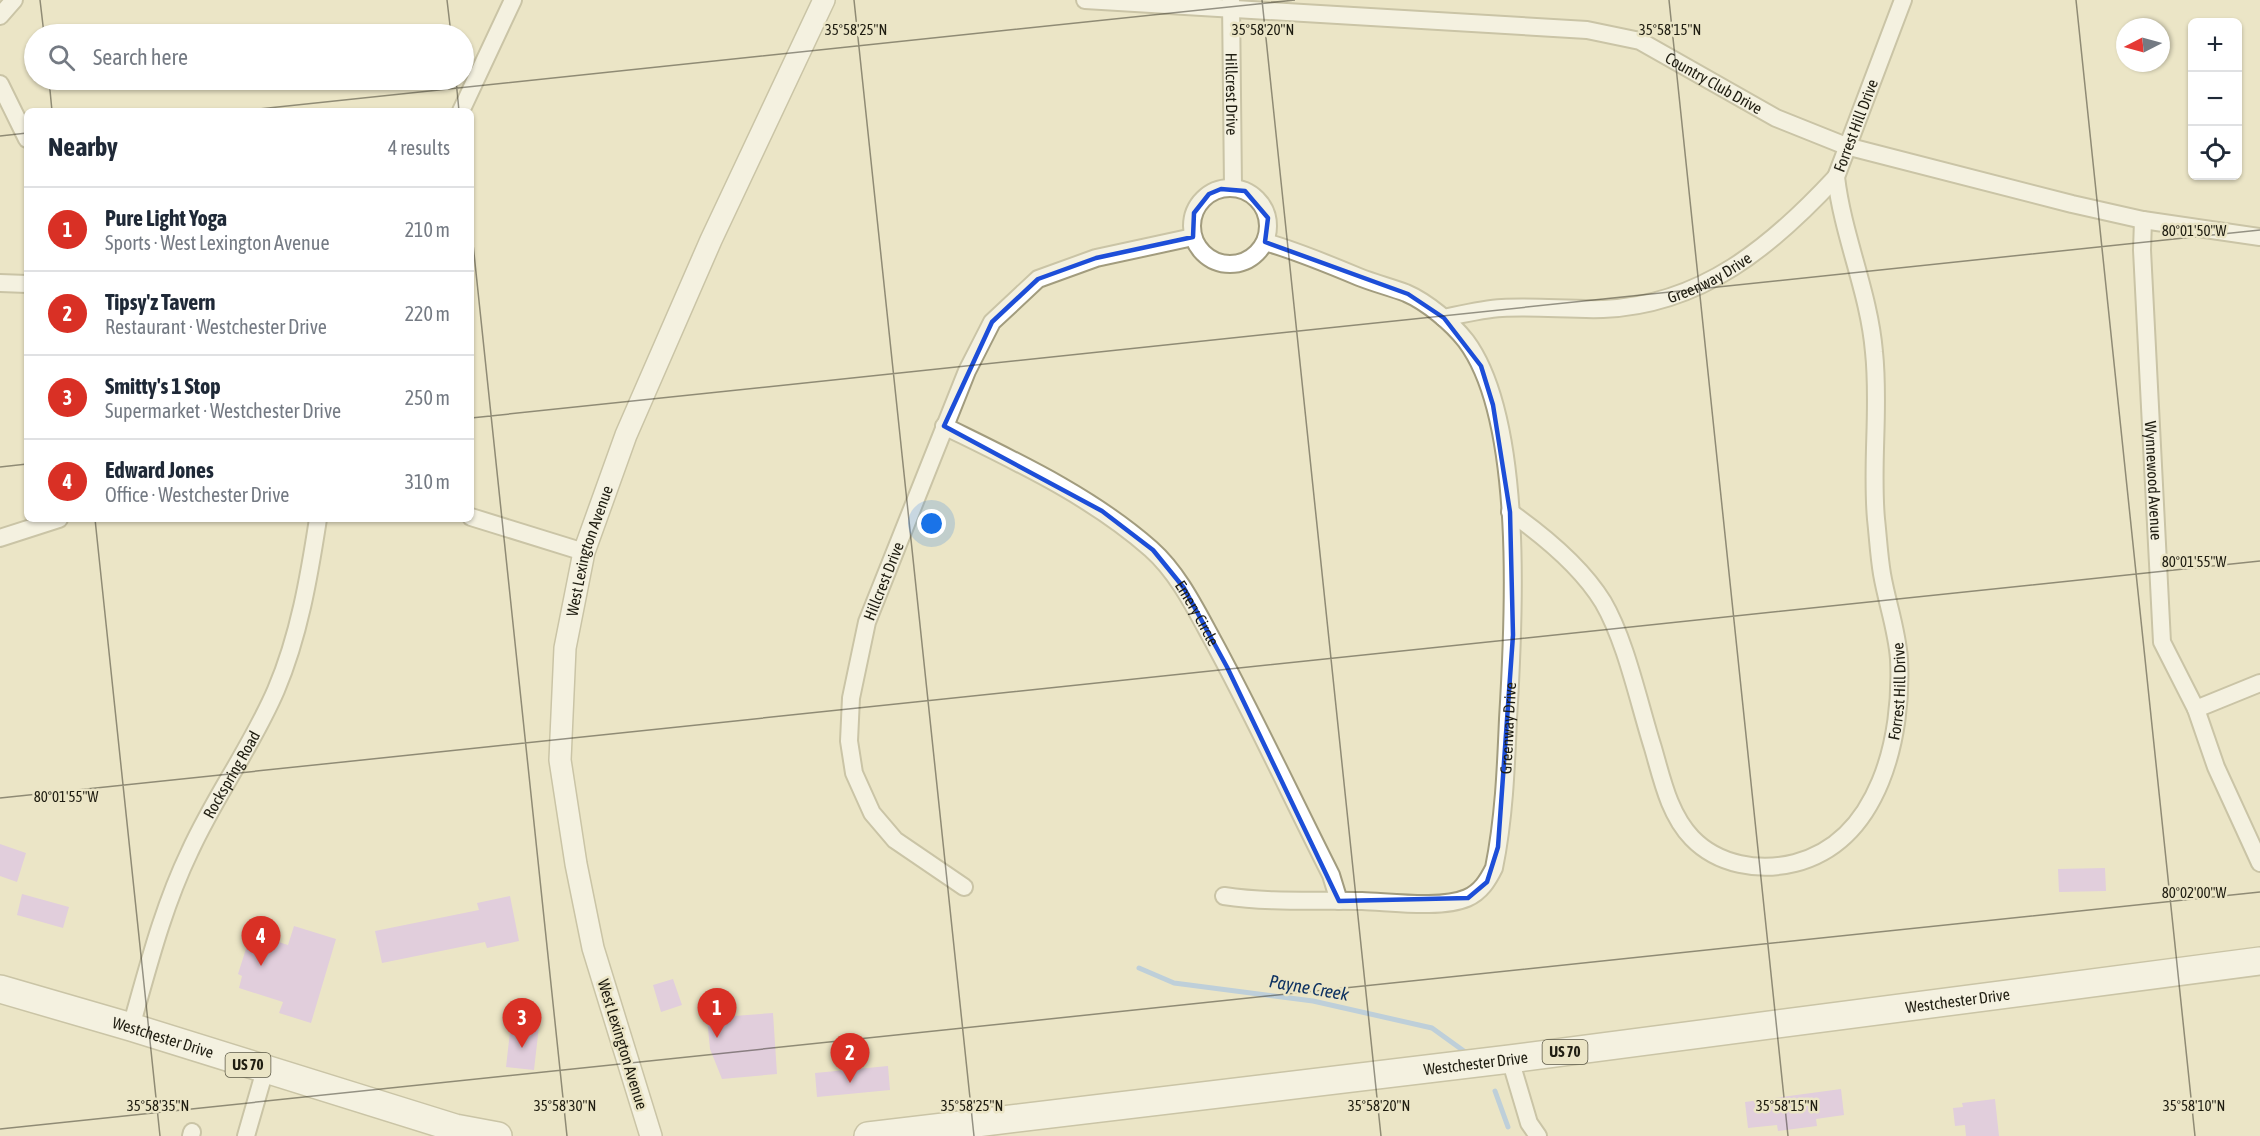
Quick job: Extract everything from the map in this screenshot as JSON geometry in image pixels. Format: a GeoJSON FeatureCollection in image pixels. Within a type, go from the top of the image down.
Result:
{"type":"FeatureCollection","features":[{"type":"Feature","properties":{"kind":"main road","name":"Westchester Drive"},"geometry":{"type":"LineString","coordinates":[[868,1136],[1510,1059],[2260,961]]}},
{"type":"Feature","properties":{"kind":"main road","name":"Westchester Drive"},"geometry":{"type":"LineString","coordinates":[[0,989],[131,1027],[454,1132],[498,1136]]}},
{"type":"Feature","properties":{"kind":"street"},"geometry":{"type":"LineString","coordinates":[[0,16],[14,0]]}},
{"type":"Feature","properties":{"kind":"street"},"geometry":{"type":"LineString","coordinates":[[474,83],[513,0]]}},
{"type":"Feature","properties":{"kind":"street","name":"West Lexington Avenue"},"geometry":{"type":"LineString","coordinates":[[651,1136],[593,948],[576,864],[560,760],[565,648],[584,552],[626,435],[711,240],[824,0]]}},
{"type":"Feature","properties":{"kind":"street","name":"Country Club Drive"},"geometry":{"type":"LineString","coordinates":[[1085,0],[1231,5],[1587,30],[1612,34],[1648,45],[1716,86],[1776,118],[1846,146],[2143,220],[2260,237]]}},
{"type":"Feature","properties":{"kind":"street","name":"Forrest Hill Drive"},"geometry":{"type":"LineString","coordinates":[[1510,512],[1535,530],[1579,571],[1603,602],[1619,640],[1669,799],[1680,824],[1706,851],[1749,867],[1776,867],[1821,853],[1839,842],[1855,825],[1877,791],[1888,761],[1898,705],[1899,660],[1896,630],[1882,574],[1873,488],[1876,380],[1874,350],[1863,294],[1839,204],[1836,177],[1903,0]]}},
{"type":"Feature","properties":{"kind":"street","name":"Hillcrest Drive"},"geometry":{"type":"LineString","coordinates":[[1231,5],[1233,188]]}},
{"type":"Feature","properties":{"kind":"street"},"geometry":{"type":"LineString","coordinates":[[0,84],[24,133]]}},
{"type":"Feature","properties":{"kind":"street"},"geometry":{"type":"LineString","coordinates":[[462,108],[471,90]]}},
{"type":"Feature","properties":{"kind":"street","name":"Greenway Drive"},"geometry":{"type":"LineString","coordinates":[[1444,318],[1502,308],[1604,309],[1678,294],[1732,270],[1762,248],[1806,210],[1836,177]]}},
{"type":"Feature","properties":{"kind":"street"},"geometry":{"type":"LineString","coordinates":[[1233,188],[1245,191],[1263,207],[1268,218],[1265,242],[1258,253],[1247,261],[1228,264],[1209,258],[1199,249],[1193,237],[1194,213],[1200,202],[1209,194],[1233,188]]}},
{"type":"Feature","properties":{"kind":"street","name":"Wynnewood Avenue"},"geometry":{"type":"LineString","coordinates":[[2143,220],[2142,250],[2162,642],[2196,709],[2216,767],[2260,863]]}},
{"type":"Feature","properties":{"kind":"street","name":"Hillcrest Drive"},"geometry":{"type":"LineString","coordinates":[[964,887],[895,840],[872,813],[854,774],[849,741],[851,698],[867,622],[944,426],[967,371],[992,322],[1038,279],[1096,258],[1193,237]]}},
{"type":"Feature","properties":{"kind":"street","name":"Greenway Drive"},"geometry":{"type":"LineString","coordinates":[[1224,896],[1262,902],[1454,902],[1477,892],[1487,882],[1494,868],[1506,765],[1513,635],[1510,512],[1502,443],[1481,366],[1465,340],[1444,318],[1408,294],[1293,250],[1265,242]]}},
{"type":"Feature","properties":{"kind":"street"},"geometry":{"type":"LineString","coordinates":[[0,283],[24,284]]}},
{"type":"Feature","properties":{"kind":"street","name":"Emery Circle"},"geometry":{"type":"LineString","coordinates":[[944,426],[1019,463],[1102,511],[1153,550],[1184,588],[1227,667],[1330,875],[1339,901]]}},
{"type":"Feature","properties":{"kind":"street"},"geometry":{"type":"LineString","coordinates":[[474,518],[584,552]]}},
{"type":"Feature","properties":{"kind":"street"},"geometry":{"type":"LineString","coordinates":[[0,538],[50,522]]}},
{"type":"Feature","properties":{"kind":"street","name":"Rockspring Road"},"geometry":{"type":"LineString","coordinates":[[131,1027],[163,916],[190,850],[275,693],[290,652],[302,607],[317,522]]}},
{"type":"Feature","properties":{"kind":"street"},"geometry":{"type":"LineString","coordinates":[[2196,709],[2260,683]]}},
{"type":"Feature","properties":{"kind":"street"},"geometry":{"type":"LineString","coordinates":[[1510,1059],[1529,1123],[1538,1136]]}},
{"type":"Feature","properties":{"kind":"street"},"geometry":{"type":"LineString","coordinates":[[246,1136],[266,1070]]}},
{"type":"Feature","properties":{"kind":"highlighted area"},"geometry":{"type":"Polygon","coordinates":[[[1221,189],[1245,191],[1268,218],[1265,242],[1408,294],[1444,318],[1481,366],[1493,405],[1510,512],[1513,635],[1498,847],[1487,882],[1468,898],[1339,901],[1227,667],[1184,588],[1153,550],[1102,511],[944,426],[992,322],[1038,279],[1096,258],[1193,237],[1194,213],[1209,194],[1221,189]]]}},
{"type":"Feature","properties":{"kind":"building"},"geometry":{"type":"Polygon","coordinates":[[[0,844],[26,853],[17,882],[0,876],[0,844]]]}},
{"type":"Feature","properties":{"kind":"building"},"geometry":{"type":"Polygon","coordinates":[[[2105,868],[2106,891],[2059,892],[2058,869],[2105,868]]]}},
{"type":"Feature","properties":{"kind":"building"},"geometry":{"type":"Polygon","coordinates":[[[22,894],[69,907],[63,928],[17,915],[22,894]]]}},
{"type":"Feature","properties":{"kind":"building"},"geometry":{"type":"Polygon","coordinates":[[[510,896],[519,941],[487,948],[485,942],[382,963],[375,931],[479,910],[477,903],[510,896]]]}},
{"type":"Feature","properties":{"kind":"building"},"geometry":{"type":"Polygon","coordinates":[[[294,926],[336,939],[311,1023],[279,1013],[283,1002],[239,988],[242,976],[238,974],[251,933],[288,945],[294,926]]]}},
{"type":"Feature","properties":{"kind":"building"},"geometry":{"type":"Polygon","coordinates":[[[673,979],[682,1005],[661,1012],[653,985],[673,979]]]}},
{"type":"Feature","properties":{"kind":"building"},"geometry":{"type":"Polygon","coordinates":[[[773,1013],[777,1074],[722,1079],[710,1049],[707,1018],[773,1013]]]}},
{"type":"Feature","properties":{"kind":"building"},"geometry":{"type":"Polygon","coordinates":[[[511,1023],[539,1026],[534,1070],[506,1067],[511,1023]]]}},
{"type":"Feature","properties":{"kind":"building"},"geometry":{"type":"Polygon","coordinates":[[[888,1066],[890,1090],[817,1097],[815,1073],[888,1066]]]}},
{"type":"Feature","properties":{"kind":"building"},"geometry":{"type":"Polygon","coordinates":[[[1841,1089],[1844,1115],[1816,1119],[1817,1126],[1778,1131],[1777,1125],[1748,1128],[1745,1102],[1841,1089]]]}},
{"type":"Feature","properties":{"kind":"building"},"geometry":{"type":"Polygon","coordinates":[[[1995,1099],[1999,1136],[1966,1136],[1965,1125],[1955,1126],[1953,1108],[1963,1107],[1962,1103],[1995,1099]]]}},
{"type":"Feature","properties":{"kind":"waterway","name":"Payne Creek"},"geometry":{"type":"LineString","coordinates":[[1139,968],[1174,983],[1313,1001],[1432,1028],[1468,1054]]}},
{"type":"Feature","properties":{"kind":"waterway","name":"Payne Creek"},"geometry":{"type":"LineString","coordinates":[[1495,1091],[1508,1127]]}},
{"type":"Feature","properties":{"kind":"place","name":"Edward Jones"},"geometry":{"type":"Point","coordinates":[261,966]}},
{"type":"Feature","properties":{"kind":"place","name":"Pure Light Yoga"},"geometry":{"type":"Point","coordinates":[717,1038]}},
{"type":"Feature","properties":{"kind":"place","name":"Smitty's 1 Stop"},"geometry":{"type":"Point","coordinates":[522,1048]}},
{"type":"Feature","properties":{"kind":"place","name":"Tipsy'z Tavern"},"geometry":{"type":"Point","coordinates":[850,1083]}}]}
